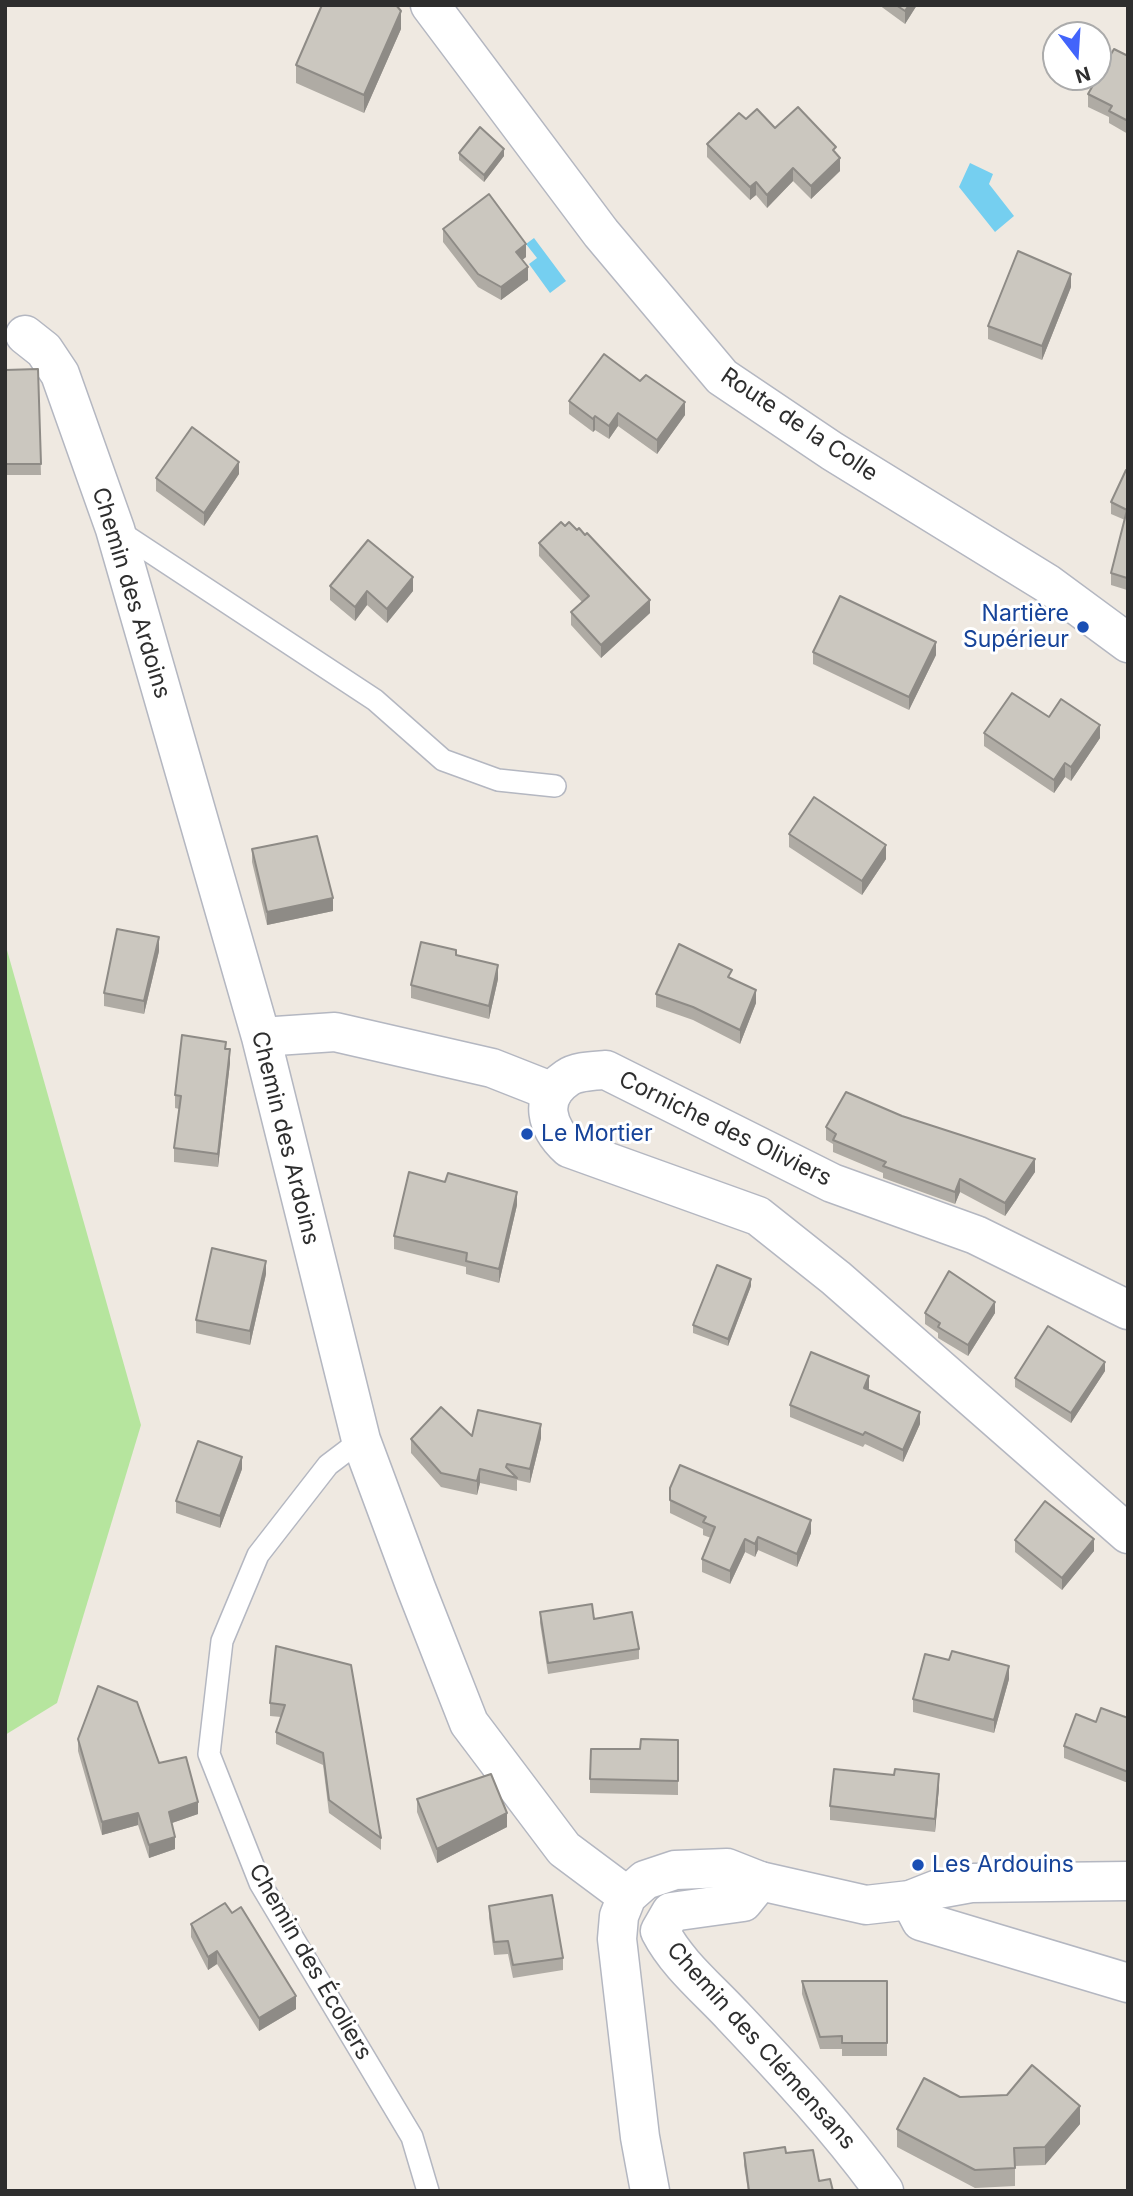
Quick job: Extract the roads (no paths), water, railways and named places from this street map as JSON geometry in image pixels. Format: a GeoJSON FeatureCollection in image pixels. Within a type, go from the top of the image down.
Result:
{"type":"FeatureCollection","features":[{"type":"Feature","properties":{"kind":"street","name":"Route de la Colle"},"geometry":{"type":"LineString","coordinates":[[430,5],[601,233],[722,377],[832,451],[1048,584],[1128,643]]}},
{"type":"Feature","properties":{"kind":"street","name":"Chemin des Ardoins"},"geometry":{"type":"LineString","coordinates":[[25,335],[44,350],[60,374],[115,529],[261,1037],[361,1440],[469,1723],[564,1849],[626,1896]]}},
{"type":"Feature","properties":{"kind":"street"},"geometry":{"type":"LineString","coordinates":[[261,1037],[335,1032],[492,1069],[553,1092],[547,1119],[555,1135],[569,1148],[758,1216],[836,1278],[1128,1534]]}},
{"type":"Feature","properties":{"kind":"street","name":"Corniche des Oliviers"},"geometry":{"type":"LineString","coordinates":[[553,1092],[568,1077],[606,1070],[832,1183],[976,1235],[1128,1310]]}},
{"type":"Feature","properties":{"kind":"street"},"geometry":{"type":"LineString","coordinates":[[650,2191],[640,2137],[617,1940],[619,1916],[626,1896],[645,1880],[675,1870],[727,1868],[760,1881],[866,1905],[910,1900],[939,1889],[971,1883],[1128,1881]]}},
{"type":"Feature","properties":{"kind":"street","name":"Chemin des Clémensans"},"geometry":{"type":"LineString","coordinates":[[760,1881],[743,1902],[671,1912],[660,1931],[670,1950],[864,2162],[884,2191]]}},
{"type":"Feature","properties":{"kind":"street"},"geometry":{"type":"LineString","coordinates":[[910,1900],[921,1921],[1128,1983]]}},
{"type":"Feature","properties":{"kind":"lane"},"geometry":{"type":"LineString","coordinates":[[115,529],[375,700],[443,760],[498,780],[555,786]]}},
{"type":"Feature","properties":{"kind":"lane","name":"Chemin des Écoliers"},"geometry":{"type":"LineString","coordinates":[[361,1440],[328,1465],[258,1555],[222,1641],[209,1754],[260,1883],[411,2137],[429,2191]]}},
{"type":"Feature","properties":{"kind":"water"},"geometry":{"type":"Polygon","coordinates":[[[970,163],[993,174],[989,184],[1014,216],[995,232],[959,187],[970,163]]]}},
{"type":"Feature","properties":{"kind":"water"},"geometry":{"type":"Polygon","coordinates":[[[534,238],[566,281],[550,293],[529,264],[537,258],[526,244],[534,238]]]}},
{"type":"Feature","properties":{"kind":"place","name":"Nartière Supérieur"},"geometry":{"type":"Point","coordinates":[1083,627]}},
{"type":"Feature","properties":{"kind":"place","name":"Le Mortier"},"geometry":{"type":"Point","coordinates":[527,1134]}},
{"type":"Feature","properties":{"kind":"place","name":"Les Ardouins"},"geometry":{"type":"Point","coordinates":[918,1865]}}]}
